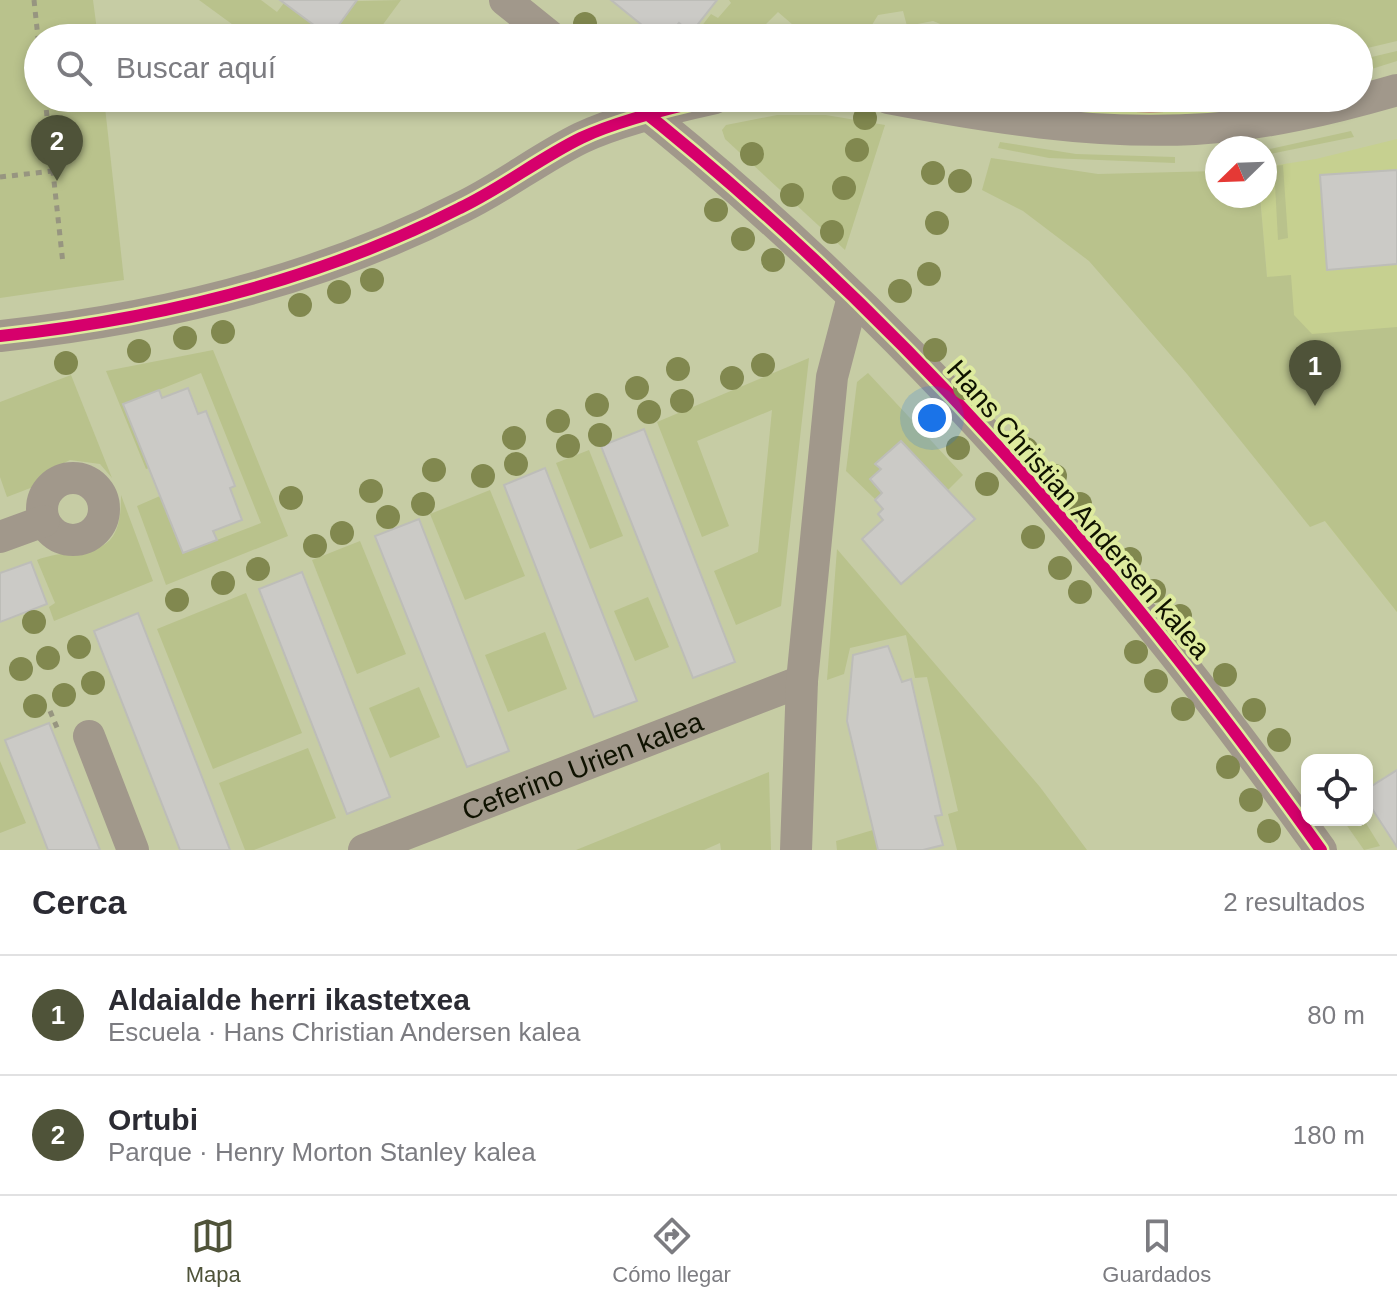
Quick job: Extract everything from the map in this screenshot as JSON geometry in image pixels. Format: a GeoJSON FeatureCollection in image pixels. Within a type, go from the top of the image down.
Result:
{"type":"FeatureCollection","features":[{"type":"Feature","properties":{"kind":"street"},"geometry":{"type":"LineString","coordinates":[[505,0],[535,24]]}},
{"type":"Feature","properties":{"kind":"street"},"geometry":{"type":"LineString","coordinates":[[1373,96],[1397,90]]}},
{"type":"Feature","properties":{"kind":"street"},"geometry":{"type":"LineString","coordinates":[[0,336],[135,318],[265,284],[362,251],[460,209],[630,112]]}},
{"type":"Feature","properties":{"kind":"street","name":"Hans Christian Andersen kalea"},"geometry":{"type":"LineString","coordinates":[[645,112],[749,200],[942,386],[1105,569],[1198,681],[1321,850]]}},
{"type":"Feature","properties":{"kind":"street"},"geometry":{"type":"LineString","coordinates":[[966,112],[1167,129],[1282,119],[1310,112]]}},
{"type":"Feature","properties":{"kind":"street"},"geometry":{"type":"LineString","coordinates":[[796,850],[802,681],[832,377],[853,297]]}},
{"type":"Feature","properties":{"kind":"street"},"geometry":{"type":"LineString","coordinates":[[0,537],[44,521]]}},
{"type":"Feature","properties":{"kind":"street","name":"Ceferino Urien kalea"},"geometry":{"type":"LineString","coordinates":[[364,850],[802,681]]}},
{"type":"Feature","properties":{"kind":"street"},"geometry":{"type":"LineString","coordinates":[[89,736],[133,850]]}},
{"type":"Feature","properties":{"kind":"path"},"geometry":{"type":"LineString","coordinates":[[34,0],[37,24]]}},
{"type":"Feature","properties":{"kind":"path"},"geometry":{"type":"LineString","coordinates":[[47,112],[63,264]]}},
{"type":"Feature","properties":{"kind":"path"},"geometry":{"type":"LineString","coordinates":[[0,177],[53,171]]}},
{"type":"Feature","properties":{"kind":"shaded area"},"geometry":{"type":"Polygon","coordinates":[[[0,0],[93,0],[96,24],[24,24],[24,112],[106,112],[124,280],[0,298],[0,0]]]}},
{"type":"Feature","properties":{"kind":"shaded area"},"geometry":{"type":"Polygon","coordinates":[[[199,0],[261,0],[277,12],[284,3],[401,0],[383,24],[232,24],[199,0]]]}},
{"type":"Feature","properties":{"kind":"shaded area"},"geometry":{"type":"Polygon","coordinates":[[[729,0],[1397,0],[1397,41],[1373,47],[1373,24],[940,24],[933,21],[906,24],[903,11],[878,15],[873,24],[792,24],[778,12],[766,24],[703,24],[711,14],[718,18],[731,3],[729,0]]]}},
{"type":"Feature","properties":{"kind":"shaded area"},"geometry":{"type":"Polygon","coordinates":[[[1397,51],[1397,61],[1373,69],[1373,57],[1397,51]]]}},
{"type":"Feature","properties":{"kind":"shaded area"},"geometry":{"type":"Polygon","coordinates":[[[777,115],[826,115],[885,125],[845,250],[725,139],[722,130],[726,125],[777,115]]]}},
{"type":"Feature","properties":{"kind":"shaded area"},"geometry":{"type":"Polygon","coordinates":[[[1351,131],[1354,137],[1277,153],[1277,147],[1351,131]]]}},
{"type":"Feature","properties":{"kind":"shaded area"},"geometry":{"type":"Polygon","coordinates":[[[1397,139],[1397,612],[1301,491],[1267,278],[1261,208],[1277,208],[1277,165],[1397,139]]]}},
{"type":"Feature","properties":{"kind":"shaded area"},"geometry":{"type":"Polygon","coordinates":[[[1000,142],[1076,154],[1175,157],[1175,163],[1049,158],[998,148],[1000,142]]]}},
{"type":"Feature","properties":{"kind":"shaded area"},"geometry":{"type":"Polygon","coordinates":[[[991,158],[1098,174],[1205,171],[1205,208],[1261,208],[1267,277],[1291,275],[1294,315],[1312,334],[1397,327],[1397,612],[1325,521],[1310,527],[1187,374],[1089,261],[1023,211],[982,190],[991,158]]]}},
{"type":"Feature","properties":{"kind":"shaded area"},"geometry":{"type":"Polygon","coordinates":[[[1283,165],[1288,238],[1278,240],[1276,208],[1277,166],[1283,165]]]}},
{"type":"Feature","properties":{"kind":"shaded area"},"geometry":{"type":"Polygon","coordinates":[[[213,350],[288,536],[166,585],[137,506],[160,496],[183,553],[261,523],[201,373],[124,404],[149,468],[146,469],[106,371],[213,350]]]}},
{"type":"Feature","properties":{"kind":"shaded area"},"geometry":{"type":"Polygon","coordinates":[[[809,358],[781,606],[736,625],[714,571],[758,552],[772,410],[697,441],[729,526],[702,537],[657,422],[809,358]]]}},
{"type":"Feature","properties":{"kind":"shaded area"},"geometry":{"type":"Polygon","coordinates":[[[868,373],[963,475],[946,492],[876,463],[881,469],[870,479],[882,493],[875,499],[846,471],[857,382],[868,373]]]}},
{"type":"Feature","properties":{"kind":"shaded area"},"geometry":{"type":"Polygon","coordinates":[[[71,375],[112,478],[100,464],[70,460],[42,474],[33,487],[7,497],[0,477],[0,402],[71,375]]]}},
{"type":"Feature","properties":{"kind":"shaded area"},"geometry":{"type":"Polygon","coordinates":[[[589,450],[623,536],[590,549],[556,463],[589,450]]]}},
{"type":"Feature","properties":{"kind":"shaded area"},"geometry":{"type":"Polygon","coordinates":[[[490,490],[525,576],[465,600],[430,514],[490,490]]]}},
{"type":"Feature","properties":{"kind":"shaded area"},"geometry":{"type":"Polygon","coordinates":[[[121,495],[153,581],[54,621],[49,607],[55,603],[37,560],[96,548],[106,543],[114,534],[119,518],[121,495]]]}},
{"type":"Feature","properties":{"kind":"shaded area"},"geometry":{"type":"Polygon","coordinates":[[[360,541],[406,654],[357,674],[312,560],[360,541]]]}},
{"type":"Feature","properties":{"kind":"shaded area"},"geometry":{"type":"Polygon","coordinates":[[[837,549],[1040,787],[1087,850],[957,850],[948,814],[958,811],[927,677],[915,678],[906,635],[850,648],[844,674],[827,680],[837,549]]]}},
{"type":"Feature","properties":{"kind":"shaded area"},"geometry":{"type":"Polygon","coordinates":[[[246,593],[302,733],[213,769],[157,629],[246,593]]]}},
{"type":"Feature","properties":{"kind":"shaded area"},"geometry":{"type":"Polygon","coordinates":[[[648,597],[669,647],[635,661],[614,611],[648,597]]]}},
{"type":"Feature","properties":{"kind":"shaded area"},"geometry":{"type":"Polygon","coordinates":[[[545,632],[567,689],[508,712],[485,655],[545,632]]]}},
{"type":"Feature","properties":{"kind":"shaded area"},"geometry":{"type":"Polygon","coordinates":[[[419,687],[440,737],[390,758],[369,708],[419,687]]]}},
{"type":"Feature","properties":{"kind":"shaded area"},"geometry":{"type":"Polygon","coordinates":[[[308,748],[336,818],[254,850],[245,850],[219,783],[308,748]]]}},
{"type":"Feature","properties":{"kind":"shaded area"},"geometry":{"type":"Polygon","coordinates":[[[0,761],[26,823],[0,833],[0,761]]]}},
{"type":"Feature","properties":{"kind":"shaded area"},"geometry":{"type":"Polygon","coordinates":[[[769,772],[771,850],[721,850],[720,843],[704,850],[576,850],[769,772]]]}},
{"type":"Feature","properties":{"kind":"shaded area"},"geometry":{"type":"Polygon","coordinates":[[[1347,826],[1368,826],[1380,846],[1364,850],[1347,826]]]}},
{"type":"Feature","properties":{"kind":"shaded area"},"geometry":{"type":"Polygon","coordinates":[[[873,830],[878,850],[837,850],[836,841],[873,830]]]}},
{"type":"Feature","properties":{"kind":"building"},"geometry":{"type":"Polygon","coordinates":[[[280,0],[357,0],[339,24],[312,24],[280,0]]]}},
{"type":"Feature","properties":{"kind":"building"},"geometry":{"type":"Polygon","coordinates":[[[611,0],[717,0],[698,24],[641,24],[611,0]]]}},
{"type":"Feature","properties":{"kind":"building"},"geometry":{"type":"Polygon","coordinates":[[[1397,170],[1397,264],[1327,270],[1320,175],[1397,170]]]}},
{"type":"Feature","properties":{"kind":"building"},"geometry":{"type":"Polygon","coordinates":[[[188,388],[198,414],[206,411],[235,486],[230,488],[242,520],[213,531],[217,540],[183,553],[123,404],[159,390],[162,398],[188,388]]]}},
{"type":"Feature","properties":{"kind":"building"},"geometry":{"type":"Polygon","coordinates":[[[644,429],[735,662],[693,678],[601,446],[644,429]]]}},
{"type":"Feature","properties":{"kind":"building"},"geometry":{"type":"Polygon","coordinates":[[[901,441],[975,519],[901,584],[862,539],[883,520],[878,514],[883,509],[875,500],[882,493],[870,479],[881,469],[875,464],[901,441]]]}},
{"type":"Feature","properties":{"kind":"building"},"geometry":{"type":"Polygon","coordinates":[[[545,468],[637,701],[594,717],[504,485],[545,468]]]}},
{"type":"Feature","properties":{"kind":"building"},"geometry":{"type":"Polygon","coordinates":[[[419,519],[509,751],[467,767],[375,536],[419,519]]]}},
{"type":"Feature","properties":{"kind":"building"},"geometry":{"type":"Polygon","coordinates":[[[31,562],[47,604],[0,622],[0,573],[31,562]]]}},
{"type":"Feature","properties":{"kind":"building"},"geometry":{"type":"Polygon","coordinates":[[[302,572],[390,797],[347,814],[259,589],[302,572]]]}},
{"type":"Feature","properties":{"kind":"building"},"geometry":{"type":"Polygon","coordinates":[[[138,613],[230,850],[180,850],[94,631],[138,613]]]}},
{"type":"Feature","properties":{"kind":"building"},"geometry":{"type":"Polygon","coordinates":[[[888,646],[902,682],[911,679],[942,815],[935,816],[943,845],[923,850],[878,850],[847,721],[853,655],[888,646]]]}},
{"type":"Feature","properties":{"kind":"building"},"geometry":{"type":"Polygon","coordinates":[[[49,723],[100,850],[48,850],[5,740],[49,723]]]}},
{"type":"Feature","properties":{"kind":"building"},"geometry":{"type":"Polygon","coordinates":[[[1397,770],[1397,847],[1373,810],[1373,785],[1397,770]]]}},
{"type":"Feature","properties":{"kind":"cycle path"},"geometry":{"type":"LineString","coordinates":[[644,112],[726,180],[821,266],[913,356],[1001,449],[1167,645],[1321,850]]}},
{"type":"Feature","properties":{"kind":"cycle path"},"geometry":{"type":"LineString","coordinates":[[0,336],[60,329],[178,307],[294,276],[406,234],[460,208],[596,131],[659,112]]}},
{"type":"Feature","properties":{"kind":"place","name":"Ortubi"},"geometry":{"type":"Point","coordinates":[57,181]}},
{"type":"Feature","properties":{"kind":"place","name":"Aldaialde herri ikastetxea"},"geometry":{"type":"Point","coordinates":[1315,406]}}]}
